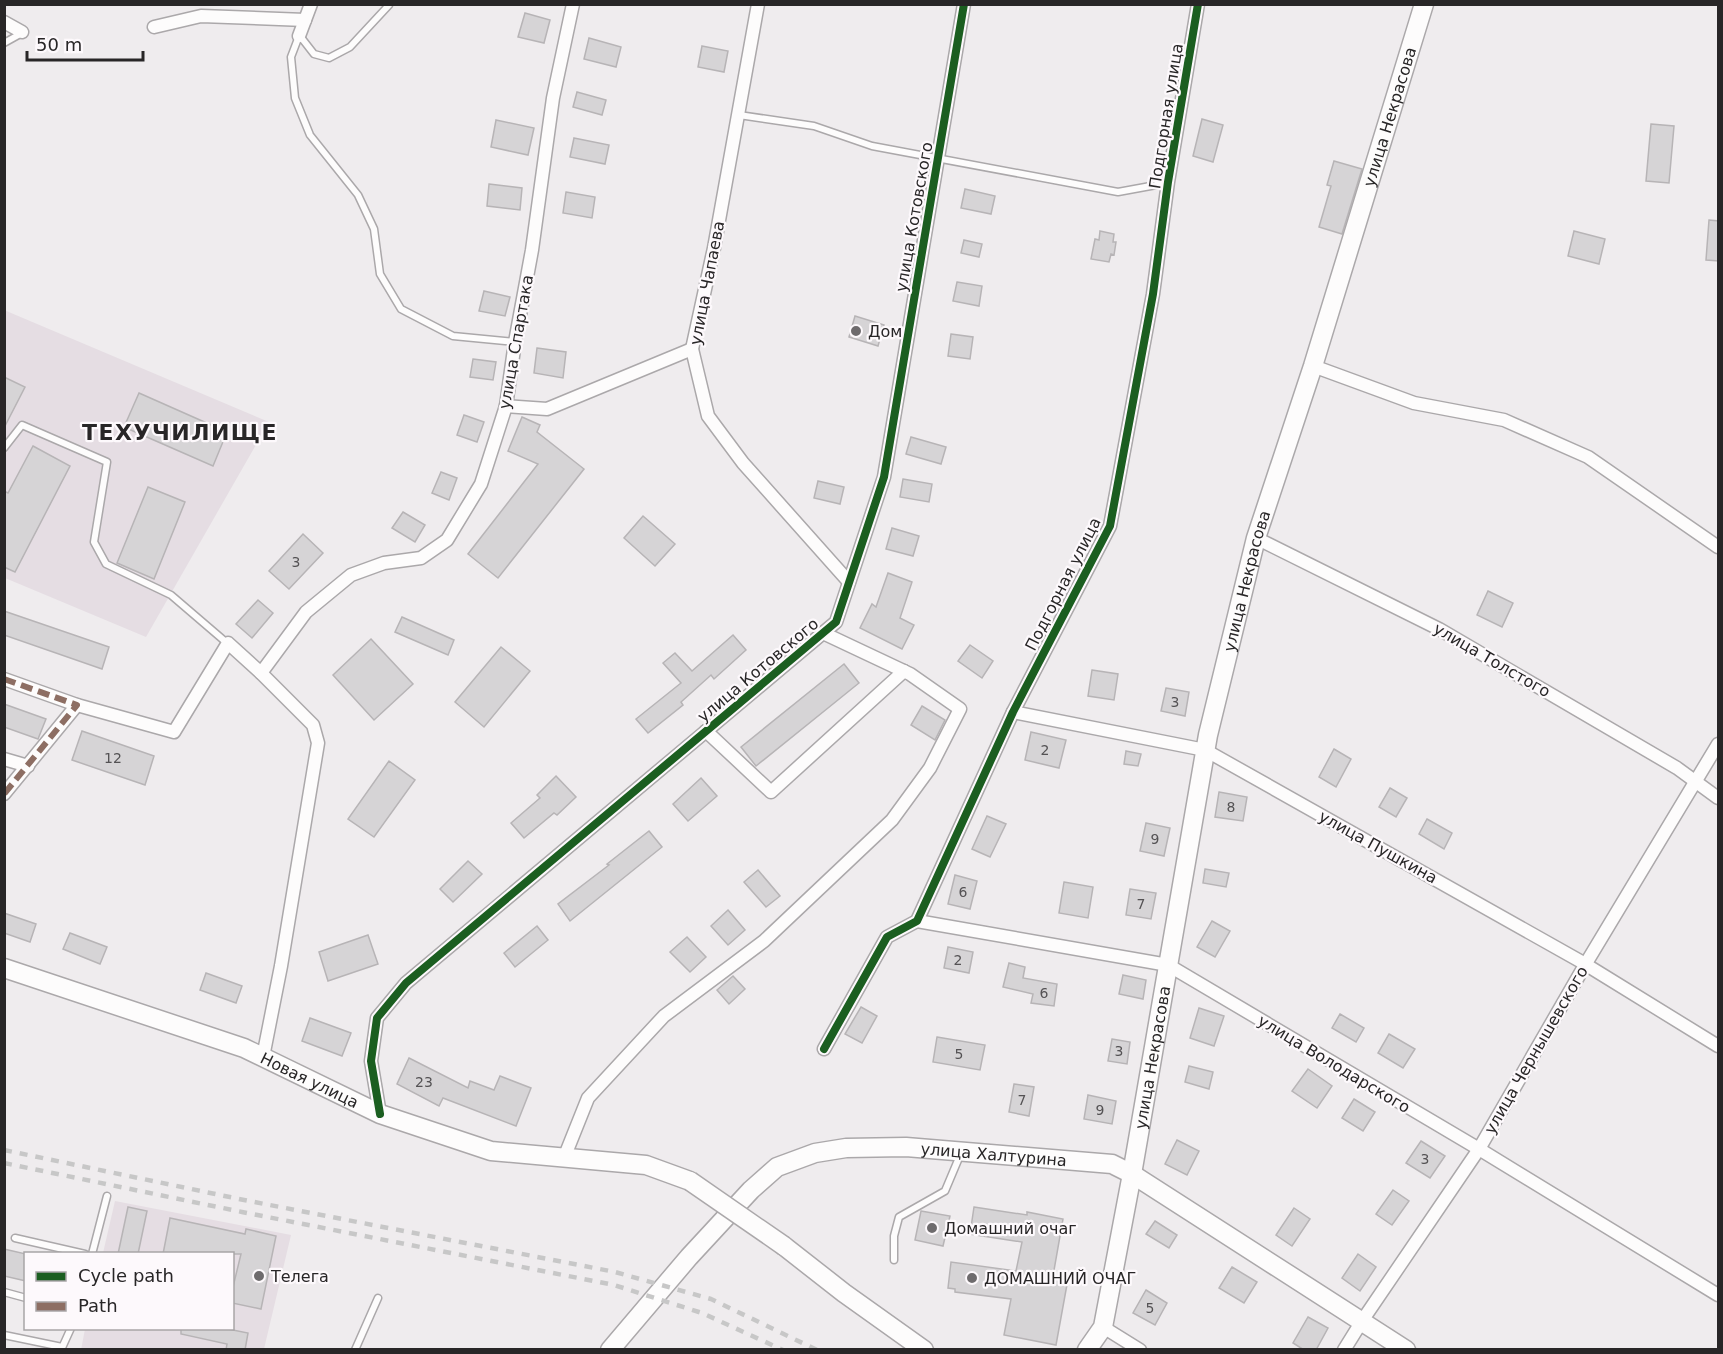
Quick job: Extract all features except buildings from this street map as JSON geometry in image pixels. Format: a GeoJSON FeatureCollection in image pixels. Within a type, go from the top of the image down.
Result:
{"type":"FeatureCollection","features":[{"type":"Feature","properties":{"kind":"main road","name":"улица Некрасова"},"geometry":{"type":"LineString","coordinates":[[1103,1327],[1132,1174],[1205,750],[1256,538],[1313,366],[1424,4]]}},
{"type":"Feature","properties":{"kind":"main road","name":"Новая улица"},"geometry":{"type":"LineString","coordinates":[[4,968],[244,1048],[380,1114],[491,1151],[646,1165],[690,1181],[784,1246],[844,1293],[924,1350]]}},
{"type":"Feature","properties":{"kind":"main road","name":"улица Халтурина"},"geometry":{"type":"LineString","coordinates":[[610,1350],[738,1202],[777,1167],[814,1153],[846,1148],[906,1147],[1112,1164],[1132,1174],[1406,1350]]}},
{"type":"Feature","properties":{"kind":"main road"},"geometry":{"type":"LineString","coordinates":[[1087,1350],[1103,1327]]}},
{"type":"Feature","properties":{"kind":"street"},"geometry":{"type":"LineString","coordinates":[[299,36],[311,4]]}},
{"type":"Feature","properties":{"kind":"street","name":"улица Спартака"},"geometry":{"type":"LineString","coordinates":[[261,673],[306,612],[351,575],[384,563],[421,558],[447,540],[481,484],[506,406],[532,250],[553,98],[573,4]]}},
{"type":"Feature","properties":{"kind":"street","name":"улица Чапаева"},"geometry":{"type":"LineString","coordinates":[[758,4],[739,115],[692,349],[708,416],[743,463],[849,582]]}},
{"type":"Feature","properties":{"kind":"street","name":"улица Котовского"},"geometry":{"type":"LineString","coordinates":[[380,1114],[371,1061],[377,1018],[406,983],[836,622],[884,477],[964,4]]}},
{"type":"Feature","properties":{"kind":"street","name":"Подгорная улица"},"geometry":{"type":"LineString","coordinates":[[917,921],[1013,712],[1110,526],[1153,294],[1168,182],[1198,4]]}},
{"type":"Feature","properties":{"kind":"street"},"geometry":{"type":"LineString","coordinates":[[154,27],[201,16],[305,20]]}},
{"type":"Feature","properties":{"kind":"street"},"geometry":{"type":"LineString","coordinates":[[4,22],[22,32]]}},
{"type":"Feature","properties":{"kind":"street"},"geometry":{"type":"LineString","coordinates":[[506,406],[547,410],[692,349]]}},
{"type":"Feature","properties":{"kind":"street"},"geometry":{"type":"LineString","coordinates":[[1313,366],[1414,403],[1504,420],[1514,424],[1588,458],[1719,547]]}},
{"type":"Feature","properties":{"kind":"street","name":"улица Толстого"},"geometry":{"type":"LineString","coordinates":[[1256,538],[1439,629],[1677,768],[1719,798]]}},
{"type":"Feature","properties":{"kind":"street"},"geometry":{"type":"LineString","coordinates":[[564,1158],[588,1098],[664,1017],[764,941],[892,820],[930,768],[960,709],[904,671],[823,633]]}},
{"type":"Feature","properties":{"kind":"street"},"geometry":{"type":"LineString","coordinates":[[4,679],[77,705],[174,732],[228,643],[313,725],[318,743],[281,966],[263,1057]]}},
{"type":"Feature","properties":{"kind":"street"},"geometry":{"type":"LineString","coordinates":[[706,731],[771,792],[904,671]]}},
{"type":"Feature","properties":{"kind":"street"},"geometry":{"type":"LineString","coordinates":[[4,794],[77,705]]}},
{"type":"Feature","properties":{"kind":"street","name":"улица Пушкина"},"geometry":{"type":"LineString","coordinates":[[1013,712],[1205,750],[1585,965],[1719,1046]]}},
{"type":"Feature","properties":{"kind":"street","name":"улица Чернышевского"},"geometry":{"type":"LineString","coordinates":[[1344,1350],[1479,1149],[1585,965],[1719,744]]}},
{"type":"Feature","properties":{"kind":"street"},"geometry":{"type":"LineString","coordinates":[[4,759],[28,766]]}},
{"type":"Feature","properties":{"kind":"street"},"geometry":{"type":"LineString","coordinates":[[824,1049],[887,937],[917,921]]}},
{"type":"Feature","properties":{"kind":"street","name":"улица Володарского"},"geometry":{"type":"LineString","coordinates":[[917,921],[1168,965],[1479,1149],[1719,1295]]}},
{"type":"Feature","properties":{"kind":"street"},"geometry":{"type":"LineString","coordinates":[[1103,1327],[1140,1350]]}},
{"type":"Feature","properties":{"kind":"lane"},"geometry":{"type":"LineString","coordinates":[[389,5],[350,47],[329,58],[314,54],[299,36],[291,57],[295,98],[310,135],[358,195],[374,229],[380,274],[400,309],[453,336],[515,342]]}},
{"type":"Feature","properties":{"kind":"lane"},"geometry":{"type":"LineString","coordinates":[[4,43],[22,32]]}},
{"type":"Feature","properties":{"kind":"lane"},"geometry":{"type":"LineString","coordinates":[[739,115],[814,126],[872,146],[1118,192],[1168,182]]}},
{"type":"Feature","properties":{"kind":"lane"},"geometry":{"type":"LineString","coordinates":[[4,448],[22,425],[107,462],[94,542],[106,564],[171,595],[228,643]]}},
{"type":"Feature","properties":{"kind":"lane"},"geometry":{"type":"LineString","coordinates":[[894,1260],[894,1236],[899,1217],[945,1191],[961,1152]]}},
{"type":"Feature","properties":{"kind":"lane"},"geometry":{"type":"LineString","coordinates":[[93,1252],[107,1196]]}},
{"type":"Feature","properties":{"kind":"lane"},"geometry":{"type":"LineString","coordinates":[[15,1238],[76,1252]]}},
{"type":"Feature","properties":{"kind":"lane"},"geometry":{"type":"LineString","coordinates":[[4,1292],[24,1297]]}},
{"type":"Feature","properties":{"kind":"lane"},"geometry":{"type":"LineString","coordinates":[[355,1350],[378,1298]]}},
{"type":"Feature","properties":{"kind":"lane"},"geometry":{"type":"LineString","coordinates":[[4,1335],[62,1348],[71,1330]]}},
{"type":"Feature","properties":{"kind":"shaded area"},"geometry":{"type":"Polygon","coordinates":[[[4,310],[269,422],[146,637],[5,578],[4,310]]]}},
{"type":"Feature","properties":{"kind":"shaded area"},"geometry":{"type":"Polygon","coordinates":[[[115,1201],[291,1235],[264,1349],[81,1350],[85,1330],[234,1330],[234,1252],[103,1252],[115,1201]]]}},
{"type":"Feature","properties":{"kind":"railway"},"geometry":{"type":"LineString","coordinates":[[4,1150],[244,1200],[615,1272],[711,1299],[817,1350]]}},
{"type":"Feature","properties":{"kind":"railway"},"geometry":{"type":"LineString","coordinates":[[4,1163],[614,1285],[702,1313],[783,1350]]}},
{"type":"Feature","properties":{"kind":"marked path"},"geometry":{"type":"LineString","coordinates":[[4,679],[77,705],[4,794]]}},
{"type":"Feature","properties":{"kind":"cycle path"},"geometry":{"type":"LineString","coordinates":[[380,1114],[371,1061],[377,1018],[406,983],[836,622],[884,477],[964,4]]}},
{"type":"Feature","properties":{"kind":"cycle path"},"geometry":{"type":"LineString","coordinates":[[824,1049],[887,937],[917,921],[1013,712],[1110,526],[1153,294],[1168,182],[1198,4]]}},
{"type":"Feature","properties":{"kind":"place","name":"Дом"},"geometry":{"type":"Point","coordinates":[856,331]}},
{"type":"Feature","properties":{"kind":"place","name":"Домашний очаг"},"geometry":{"type":"Point","coordinates":[932,1228]}},
{"type":"Feature","properties":{"kind":"place","name":"Телега"},"geometry":{"type":"Point","coordinates":[259,1276]}},
{"type":"Feature","properties":{"kind":"place","name":"ДОМАШНИЙ ОЧАГ"},"geometry":{"type":"Point","coordinates":[972,1278]}},
{"type":"Feature","properties":{"kind":"district","name":"ТЕХУЧИЛИЩЕ"},"geometry":{"type":"Point","coordinates":[180,432]}}]}
